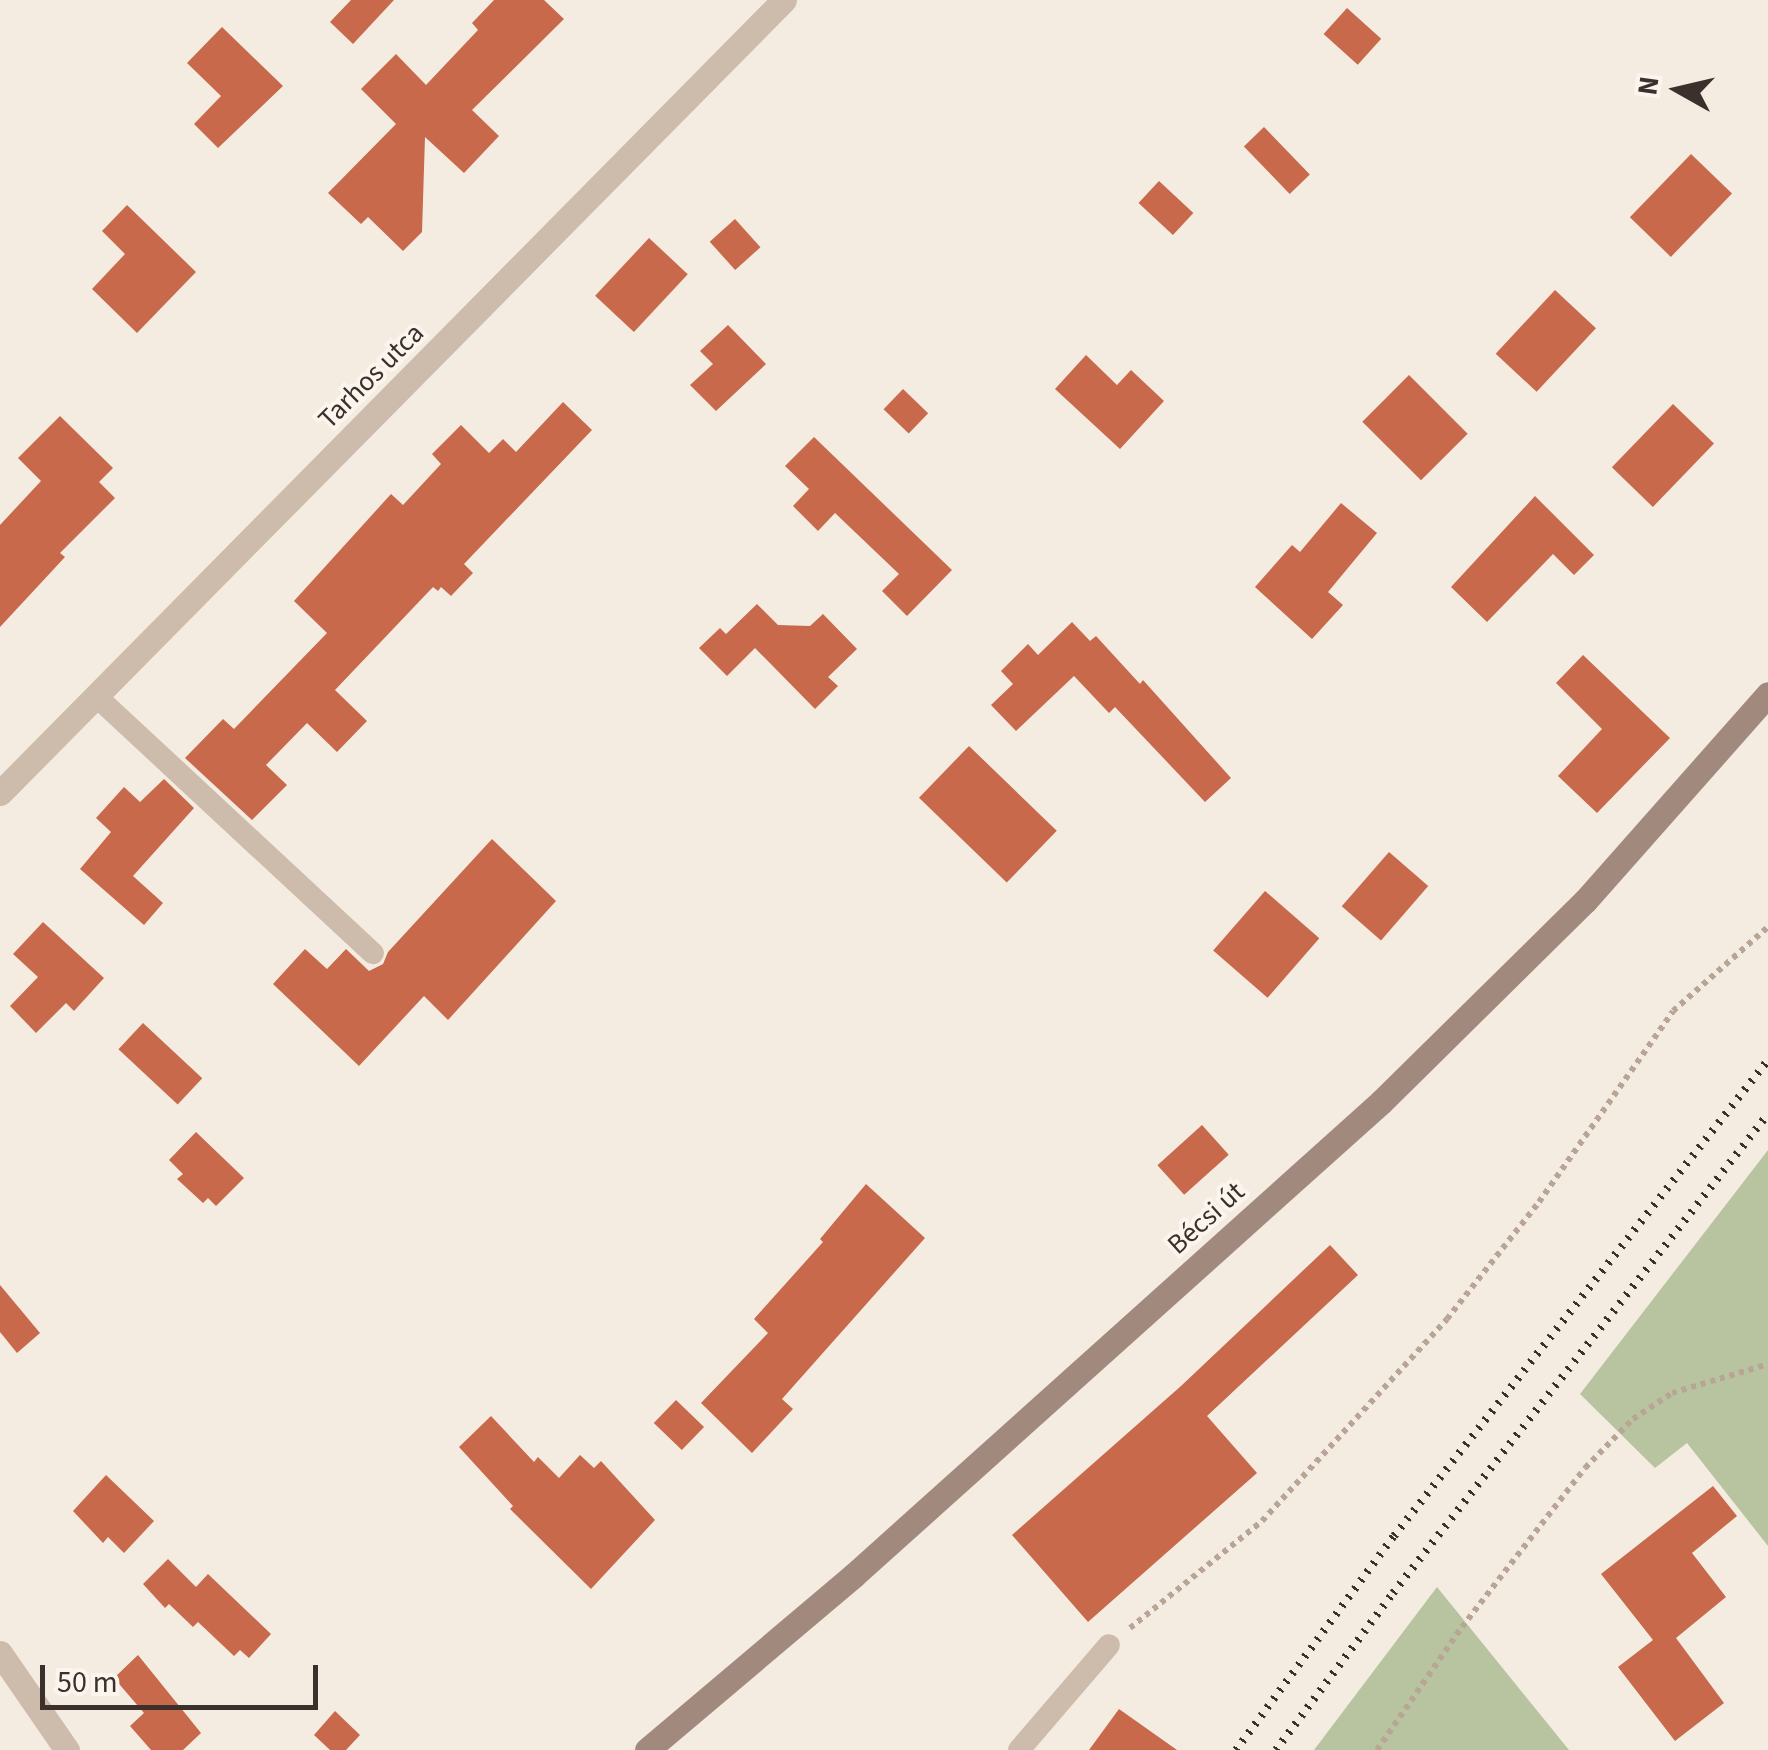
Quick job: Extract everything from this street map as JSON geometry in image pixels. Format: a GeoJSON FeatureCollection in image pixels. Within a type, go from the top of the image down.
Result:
{"type":"FeatureCollection","features":[{"type":"Feature","properties":{"kind":"street","name":"Tarhos utca"},"geometry":{"type":"LineString","coordinates":[[0,793],[784,0]]}},
{"type":"Feature","properties":{"kind":"street","name":"Bécsi út"},"geometry":{"type":"LineString","coordinates":[[647,1750],[854,1575],[1381,1102],[1586,901],[1768,694]]}},
{"type":"Feature","properties":{"kind":"street"},"geometry":{"type":"LineString","coordinates":[[0,1654],[66,1750]]}},
{"type":"Feature","properties":{"kind":"lane"},"geometry":{"type":"LineString","coordinates":[[96,696],[373,953]]}},
{"type":"Feature","properties":{"kind":"lane"},"geometry":{"type":"LineString","coordinates":[[1018,1750],[1109,1645]]}},
{"type":"Feature","properties":{"kind":"path"},"geometry":{"type":"LineString","coordinates":[[1109,1645],[1276,1506],[1447,1318],[1540,1202],[1673,1011],[1768,926]]}},
{"type":"Feature","properties":{"kind":"path"},"geometry":{"type":"LineString","coordinates":[[1377,1750],[1462,1627],[1574,1483],[1633,1419],[1672,1392],[1768,1364]]}},
{"type":"Feature","properties":{"kind":"green space"},"geometry":{"type":"Polygon","coordinates":[[[1768,1150],[1768,1546],[1687,1443],[1655,1468],[1580,1394],[1768,1150]]]}},
{"type":"Feature","properties":{"kind":"green space"},"geometry":{"type":"Polygon","coordinates":[[[1437,1587],[1569,1750],[1314,1750],[1437,1587]]]}},
{"type":"Feature","properties":{"kind":"building"},"geometry":{"type":"Polygon","coordinates":[[[351,0],[394,0],[353,44],[330,22],[351,0]]]}},
{"type":"Feature","properties":{"kind":"building"},"geometry":{"type":"Polygon","coordinates":[[[494,0],[544,0],[564,19],[472,110],[499,136],[464,173],[425,137],[422,232],[403,251],[368,217],[361,224],[328,193],[396,124],[361,89],[396,54],[426,85],[478,30],[472,23],[494,0]]]}},
{"type":"Feature","properties":{"kind":"building"},"geometry":{"type":"Polygon","coordinates":[[[1347,8],[1381,39],[1358,65],[1324,34],[1347,8]]]}},
{"type":"Feature","properties":{"kind":"building"},"geometry":{"type":"Polygon","coordinates":[[[222,27],[283,86],[218,148],[194,124],[221,96],[187,63],[222,27]]]}},
{"type":"Feature","properties":{"kind":"building"},"geometry":{"type":"Polygon","coordinates":[[[1264,127],[1310,174],[1290,194],[1244,146],[1264,127]]]}},
{"type":"Feature","properties":{"kind":"building"},"geometry":{"type":"Polygon","coordinates":[[[1691,154],[1732,194],[1671,257],[1630,217],[1691,154]]]}},
{"type":"Feature","properties":{"kind":"building"},"geometry":{"type":"Polygon","coordinates":[[[1159,181],[1193,213],[1173,235],[1139,203],[1159,181]]]}},
{"type":"Feature","properties":{"kind":"building"},"geometry":{"type":"Polygon","coordinates":[[[127,205],[196,272],[137,333],[92,289],[125,254],[102,231],[127,205]]]}},
{"type":"Feature","properties":{"kind":"building"},"geometry":{"type":"Polygon","coordinates":[[[735,219],[760,247],[735,270],[710,242],[735,219]]]}},
{"type":"Feature","properties":{"kind":"building"},"geometry":{"type":"Polygon","coordinates":[[[649,238],[688,274],[634,332],[595,296],[649,238]]]}},
{"type":"Feature","properties":{"kind":"building"},"geometry":{"type":"Polygon","coordinates":[[[1555,290],[1596,328],[1537,392],[1496,354],[1555,290]]]}},
{"type":"Feature","properties":{"kind":"building"},"geometry":{"type":"Polygon","coordinates":[[[728,325],[766,364],[716,411],[690,385],[713,364],[700,351],[728,325]]]}},
{"type":"Feature","properties":{"kind":"building"},"geometry":{"type":"Polygon","coordinates":[[[1086,355],[1117,385],[1131,370],[1164,401],[1120,449],[1055,389],[1086,355]]]}},
{"type":"Feature","properties":{"kind":"building"},"geometry":{"type":"Polygon","coordinates":[[[1409,375],[1468,434],[1421,480],[1362,422],[1409,375]]]}},
{"type":"Feature","properties":{"kind":"building"},"geometry":{"type":"Polygon","coordinates":[[[903,389],[928,413],[909,433],[884,409],[903,389]]]}},
{"type":"Feature","properties":{"kind":"building"},"geometry":{"type":"Polygon","coordinates":[[[563,402],[592,430],[464,564],[473,573],[451,596],[441,587],[438,591],[433,587],[335,690],[367,721],[337,752],[307,723],[266,765],[287,785],[252,820],[185,758],[223,719],[234,729],[327,633],[294,601],[391,494],[403,505],[441,464],[432,454],[461,425],[489,453],[503,439],[516,452],[563,402]]]}},
{"type":"Feature","properties":{"kind":"building"},"geometry":{"type":"Polygon","coordinates":[[[1673,404],[1714,444],[1653,507],[1612,467],[1673,404]]]}},
{"type":"Feature","properties":{"kind":"building"},"geometry":{"type":"Polygon","coordinates":[[[60,416],[113,468],[99,482],[115,498],[60,553],[65,557],[0,627],[0,525],[41,481],[18,458],[60,416]]]}},
{"type":"Feature","properties":{"kind":"building"},"geometry":{"type":"Polygon","coordinates":[[[814,437],[952,570],[907,616],[882,591],[899,574],[835,513],[818,531],[793,506],[809,489],[785,466],[814,437]]]}},
{"type":"Feature","properties":{"kind":"building"},"geometry":{"type":"Polygon","coordinates":[[[1535,496],[1594,555],[1574,575],[1553,554],[1487,622],[1451,587],[1535,496]]]}},
{"type":"Feature","properties":{"kind":"building"},"geometry":{"type":"Polygon","coordinates":[[[1341,503],[1377,533],[1328,592],[1343,605],[1312,639],[1255,587],[1292,545],[1300,552],[1341,503]]]}},
{"type":"Feature","properties":{"kind":"building"},"geometry":{"type":"Polygon","coordinates":[[[757,604],[778,625],[810,626],[823,614],[857,649],[828,677],[838,686],[815,709],[755,648],[727,676],[699,648],[720,628],[726,634],[757,604]]]}},
{"type":"Feature","properties":{"kind":"building"},"geometry":{"type":"Polygon","coordinates":[[[1072,622],[1090,641],[1096,636],[1140,684],[1143,680],[1231,778],[1205,802],[1115,707],[1109,713],[1074,676],[1016,731],[991,705],[1013,684],[1001,671],[1028,644],[1038,655],[1072,622]]]}},
{"type":"Feature","properties":{"kind":"building"},"geometry":{"type":"Polygon","coordinates":[[[1583,655],[1670,738],[1597,813],[1558,776],[1602,729],[1556,683],[1583,655]]]}},
{"type":"Feature","properties":{"kind":"building"},"geometry":{"type":"Polygon","coordinates":[[[969,746],[1057,831],[1007,883],[919,798],[969,746]]]}},
{"type":"Feature","properties":{"kind":"building"},"geometry":{"type":"Polygon","coordinates":[[[164,779],[194,808],[133,876],[163,903],[144,925],[80,869],[111,832],[96,818],[124,787],[140,802],[164,779]]]}},
{"type":"Feature","properties":{"kind":"building"},"geometry":{"type":"Polygon","coordinates":[[[492,839],[556,901],[448,1020],[424,996],[359,1066],[273,984],[305,949],[327,969],[346,949],[369,971],[383,964],[388,952],[492,839]]]}},
{"type":"Feature","properties":{"kind":"building"},"geometry":{"type":"Polygon","coordinates":[[[1389,852],[1428,886],[1381,940],[1342,906],[1389,852]]]}},
{"type":"Feature","properties":{"kind":"building"},"geometry":{"type":"Polygon","coordinates":[[[1265,891],[1319,938],[1268,998],[1213,951],[1265,891]]]}},
{"type":"Feature","properties":{"kind":"building"},"geometry":{"type":"Polygon","coordinates":[[[43,922],[104,978],[74,1011],[66,1003],[36,1033],[10,1006],[38,977],[13,954],[43,922]]]}},
{"type":"Feature","properties":{"kind":"building"},"geometry":{"type":"Polygon","coordinates":[[[143,1023],[202,1078],[178,1105],[118,1049],[143,1023]]]}},
{"type":"Feature","properties":{"kind":"building"},"geometry":{"type":"Polygon","coordinates":[[[1202,1125],[1229,1155],[1184,1195],[1157,1165],[1202,1125]]]}},
{"type":"Feature","properties":{"kind":"building"},"geometry":{"type":"Polygon","coordinates":[[[196,1132],[244,1178],[216,1206],[208,1198],[203,1203],[177,1179],[183,1174],[169,1160],[196,1132]]]}},
{"type":"Feature","properties":{"kind":"building"},"geometry":{"type":"Polygon","coordinates":[[[866,1184],[925,1238],[782,1399],[793,1409],[752,1453],[701,1403],[768,1333],[754,1319],[823,1242],[820,1239],[866,1184]]]}},
{"type":"Feature","properties":{"kind":"building"},"geometry":{"type":"Polygon","coordinates":[[[1330,1245],[1358,1275],[1207,1416],[1257,1473],[1088,1622],[1012,1535],[1181,1386],[1330,1245]]]}},
{"type":"Feature","properties":{"kind":"building"},"geometry":{"type":"Polygon","coordinates":[[[0,1285],[40,1333],[17,1353],[0,1332],[0,1285]]]}},
{"type":"Feature","properties":{"kind":"building"},"geometry":{"type":"Polygon","coordinates":[[[676,1400],[704,1427],[682,1450],[654,1423],[676,1400]]]}},
{"type":"Feature","properties":{"kind":"building"},"geometry":{"type":"Polygon","coordinates":[[[491,1416],[534,1462],[538,1457],[559,1478],[580,1455],[594,1468],[601,1461],[655,1520],[591,1589],[510,1509],[513,1506],[459,1447],[491,1416]]]}},
{"type":"Feature","properties":{"kind":"building"},"geometry":{"type":"Polygon","coordinates":[[[106,1475],[154,1521],[124,1553],[108,1537],[103,1543],[73,1511],[106,1475]]]}},
{"type":"Feature","properties":{"kind":"building"},"geometry":{"type":"Polygon","coordinates":[[[1713,1486],[1737,1516],[1692,1553],[1726,1597],[1676,1638],[1724,1703],[1675,1741],[1618,1667],[1653,1640],[1601,1574],[1713,1486]]]}},
{"type":"Feature","properties":{"kind":"building"},"geometry":{"type":"Polygon","coordinates":[[[168,1559],[196,1587],[208,1574],[271,1634],[249,1658],[240,1650],[234,1656],[198,1622],[193,1627],[169,1604],[165,1608],[143,1584],[168,1559]]]}},
{"type":"Feature","properties":{"kind":"building"},"geometry":{"type":"Polygon","coordinates":[[[138,1655],[201,1733],[183,1750],[151,1750],[130,1726],[144,1713],[114,1678],[138,1655]]]}},
{"type":"Feature","properties":{"kind":"building"},"geometry":{"type":"Polygon","coordinates":[[[1119,1709],[1177,1750],[1089,1750],[1119,1709]]]}},
{"type":"Feature","properties":{"kind":"building"},"geometry":{"type":"Polygon","coordinates":[[[335,1711],[360,1735],[346,1750],[330,1750],[314,1735],[335,1711]]]}},
{"type":"Feature","properties":{"kind":"railway"},"geometry":{"type":"LineString","coordinates":[[1236,1750],[1394,1536],[1768,1060]]}},
{"type":"Feature","properties":{"kind":"railway"},"geometry":{"type":"LineString","coordinates":[[1276,1750],[1393,1593],[1768,1114]]}}]}
